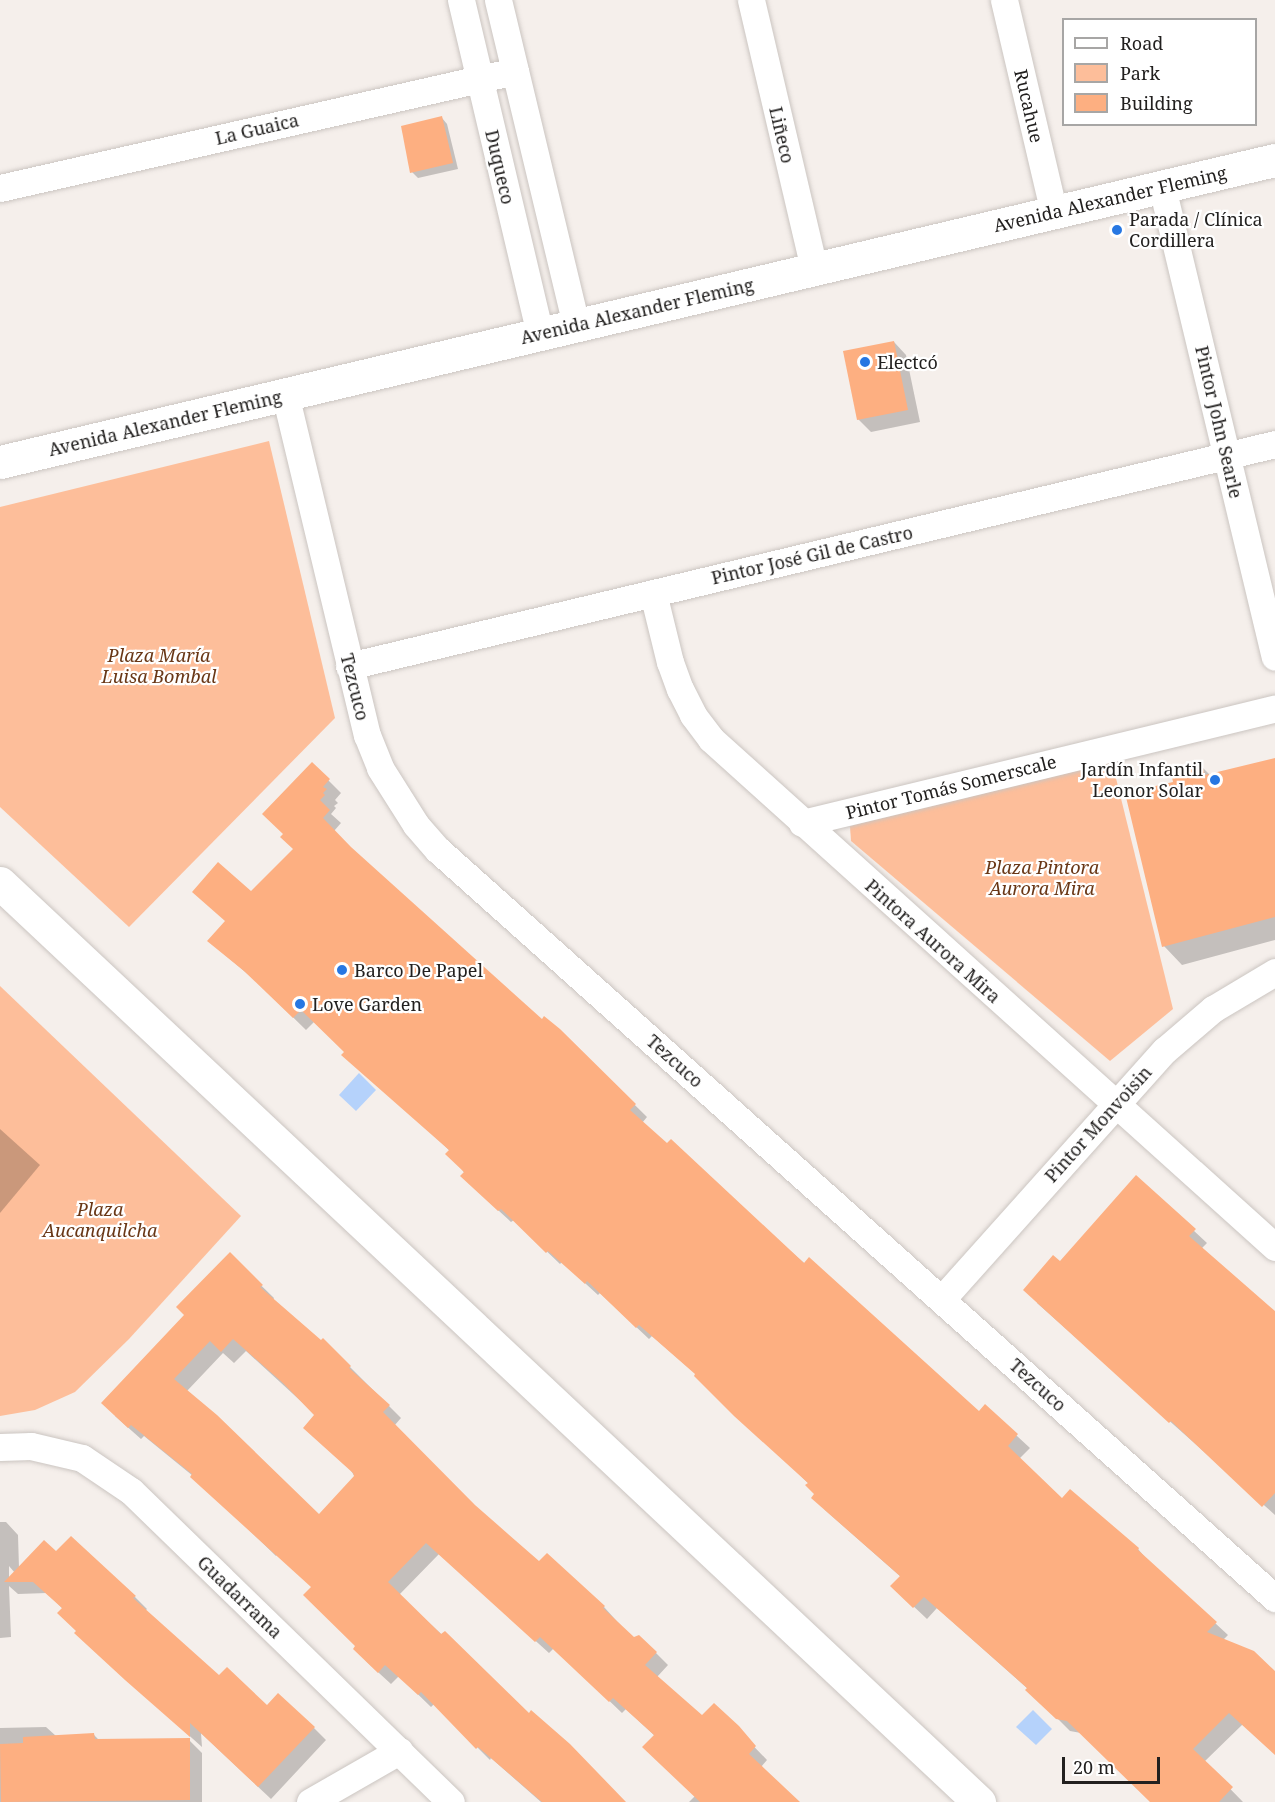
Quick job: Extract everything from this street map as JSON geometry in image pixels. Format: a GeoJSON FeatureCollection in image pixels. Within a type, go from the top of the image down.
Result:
{"type":"FeatureCollection","features":[{"type":"Feature","properties":{"kind":"main road","name":"Avenida Alexander Fleming"},"geometry":{"type":"LineString","coordinates":[[0,462],[1275,160]]}},
{"type":"Feature","properties":{"kind":"main road"},"geometry":{"type":"LineString","coordinates":[[0,883],[979,1802]]}},
{"type":"Feature","properties":{"kind":"street","name":"Duqueco"},"geometry":{"type":"LineString","coordinates":[[461,0],[540,334]]}},
{"type":"Feature","properties":{"kind":"street","name":"Duqueco"},"geometry":{"type":"LineString","coordinates":[[498,0],[576,326]]}},
{"type":"Feature","properties":{"kind":"street","name":"Liñeco"},"geometry":{"type":"LineString","coordinates":[[750,0],[814,269]]}},
{"type":"Feature","properties":{"kind":"street","name":"Rucahue"},"geometry":{"type":"LineString","coordinates":[[1004,0],[1054,213]]}},
{"type":"Feature","properties":{"kind":"street","name":"La Guaica"},"geometry":{"type":"LineString","coordinates":[[0,188],[515,71]]}},
{"type":"Feature","properties":{"kind":"street","name":"Pintor John Searle"},"geometry":{"type":"LineString","coordinates":[[1162,187],[1275,657]]}},
{"type":"Feature","properties":{"kind":"street","name":"Tezcuco"},"geometry":{"type":"LineString","coordinates":[[285,394],[367,735],[380,768],[410,816],[438,850],[1275,1598]]}},
{"type":"Feature","properties":{"kind":"street","name":"Pintor José Gil de Castro"},"geometry":{"type":"LineString","coordinates":[[349,666],[1275,444]]}},
{"type":"Feature","properties":{"kind":"street","name":"Pintora Aurora Mira"},"geometry":{"type":"LineString","coordinates":[[653,593],[670,662],[680,689],[693,715],[718,746],[1275,1247]]}},
{"type":"Feature","properties":{"kind":"street","name":"Pintor Tomás Somerscale"},"geometry":{"type":"LineString","coordinates":[[802,823],[1275,709]]}},
{"type":"Feature","properties":{"kind":"street","name":"Pintor Monvoisin"},"geometry":{"type":"LineString","coordinates":[[942,1299],[1114,1104],[1188,1027],[1238,992],[1275,972]]}},
{"type":"Feature","properties":{"kind":"street","name":"Guadarrama"},"geometry":{"type":"LineString","coordinates":[[0,1447],[31,1446],[82,1458],[131,1491],[451,1802]]}},
{"type":"Feature","properties":{"kind":"street"},"geometry":{"type":"LineString","coordinates":[[310,1802],[399,1751]]}},
{"type":"Feature","properties":{"kind":"green space","name":"Plaza María Luisa Bombal"},"geometry":{"type":"Polygon","coordinates":[[[269,441],[335,718],[129,927],[0,807],[0,507],[269,441]]]}},
{"type":"Feature","properties":{"kind":"green space","name":"Plaza Pintora Aurora Mira"},"geometry":{"type":"Polygon","coordinates":[[[1112,762],[1173,1009],[1110,1061],[851,841],[850,826],[1112,762]]]}},
{"type":"Feature","properties":{"kind":"green space","name":"Plaza Aucanquilcha"},"geometry":{"type":"Polygon","coordinates":[[[0,986],[241,1216],[129,1339],[75,1392],[35,1410],[0,1416],[0,986]]]}},
{"type":"Feature","properties":{"kind":"water"},"geometry":{"type":"Polygon","coordinates":[[[359,1073],[376,1090],[356,1111],[339,1095],[359,1073]]]}},
{"type":"Feature","properties":{"kind":"water"},"geometry":{"type":"Polygon","coordinates":[[[1033,1710],[1052,1729],[1036,1745],[1016,1727],[1033,1710]]]}},
{"type":"Feature","properties":{"kind":"building"},"geometry":{"type":"Polygon","coordinates":[[[442,116],[453,163],[410,173],[401,126],[442,116]]]}},
{"type":"Feature","properties":{"kind":"building"},"geometry":{"type":"Polygon","coordinates":[[[894,341],[908,410],[857,420],[843,351],[894,341]]]}},
{"type":"Feature","properties":{"kind":"building"},"geometry":{"type":"Polygon","coordinates":[[[1275,758],[1275,917],[1162,947],[1125,793],[1173,782],[1171,772],[1202,765],[1205,775],[1275,758]]]}},
{"type":"Feature","properties":{"kind":"building"},"geometry":{"type":"Polygon","coordinates":[[[312,762],[330,779],[323,787],[327,789],[320,800],[330,810],[323,818],[351,847],[542,1019],[544,1016],[560,1029],[636,1104],[630,1110],[667,1143],[671,1139],[804,1263],[809,1257],[979,1411],[985,1404],[1018,1434],[1008,1446],[1062,1498],[1070,1489],[1139,1548],[1138,1550],[1217,1622],[1207,1632],[1254,1651],[1275,1671],[1275,1755],[1229,1713],[1193,1749],[1233,1787],[1219,1802],[1150,1802],[1067,1721],[1056,1719],[1025,1690],[1027,1688],[924,1597],[913,1608],[890,1586],[900,1576],[811,1498],[814,1494],[805,1485],[808,1483],[734,1416],[694,1376],[695,1374],[639,1325],[636,1328],[587,1281],[585,1284],[548,1251],[546,1253],[501,1209],[498,1211],[460,1176],[464,1172],[445,1154],[449,1150],[341,1055],[344,1052],[301,1010],[293,1018],[244,971],[207,941],[225,921],[192,892],[218,862],[251,891],[293,849],[280,837],[283,834],[262,814],[312,762]]]}},
{"type":"Feature","properties":{"kind":"building"},"geometry":{"type":"Polygon","coordinates":[[[1136,1175],[1196,1229],[1189,1236],[1275,1311],[1275,1493],[1262,1507],[1171,1421],[1169,1423],[1023,1290],[1053,1255],[1060,1261],[1136,1175]]]}},
{"type":"Feature","properties":{"kind":"building"},"geometry":{"type":"Polygon","coordinates":[[[230,1252],[263,1285],[260,1287],[321,1340],[323,1338],[351,1366],[349,1368],[390,1405],[383,1412],[475,1505],[539,1561],[547,1553],[605,1606],[603,1608],[634,1637],[639,1635],[657,1652],[645,1665],[702,1715],[714,1703],[739,1726],[756,1746],[749,1754],[800,1802],[700,1802],[642,1747],[654,1735],[613,1698],[609,1702],[540,1637],[535,1642],[426,1543],[388,1582],[441,1634],[445,1631],[529,1713],[531,1710],[570,1744],[626,1802],[542,1802],[478,1747],[476,1749],[421,1692],[418,1695],[385,1665],[378,1673],[353,1649],[355,1646],[303,1595],[311,1587],[190,1477],[192,1474],[131,1425],[128,1428],[101,1403],[184,1315],[176,1307],[230,1252]],[[233,1339],[221,1352],[210,1341],[174,1379],[217,1415],[319,1514],[354,1476],[303,1428],[314,1415],[283,1383],[233,1339]]]}},
{"type":"Feature","properties":{"kind":"building"},"geometry":{"type":"Polygon","coordinates":[[[71,1536],[136,1596],[133,1598],[219,1675],[227,1667],[267,1705],[278,1693],[315,1727],[258,1787],[190,1723],[190,1737],[125,1680],[74,1633],[76,1631],[57,1613],[62,1608],[33,1582],[4,1582],[44,1540],[56,1551],[71,1536]]]}},
{"type":"Feature","properties":{"kind":"building"},"geometry":{"type":"Polygon","coordinates":[[[94,1733],[95,1739],[190,1738],[190,1800],[1,1802],[0,1744],[23,1743],[23,1737],[94,1733]]]}},
{"type":"Feature","properties":{"kind":"place","name":"Parada / Clínica Cordillera"},"geometry":{"type":"Point","coordinates":[1117,230]}},
{"type":"Feature","properties":{"kind":"place","name":"Electcó"},"geometry":{"type":"Point","coordinates":[865,362]}},
{"type":"Feature","properties":{"kind":"place","name":"Jardín Infantil Leonor Solar"},"geometry":{"type":"Point","coordinates":[1215,780]}},
{"type":"Feature","properties":{"kind":"place","name":"Barco De Papel"},"geometry":{"type":"Point","coordinates":[342,970]}},
{"type":"Feature","properties":{"kind":"place","name":"Love Garden"},"geometry":{"type":"Point","coordinates":[300,1004]}}]}
